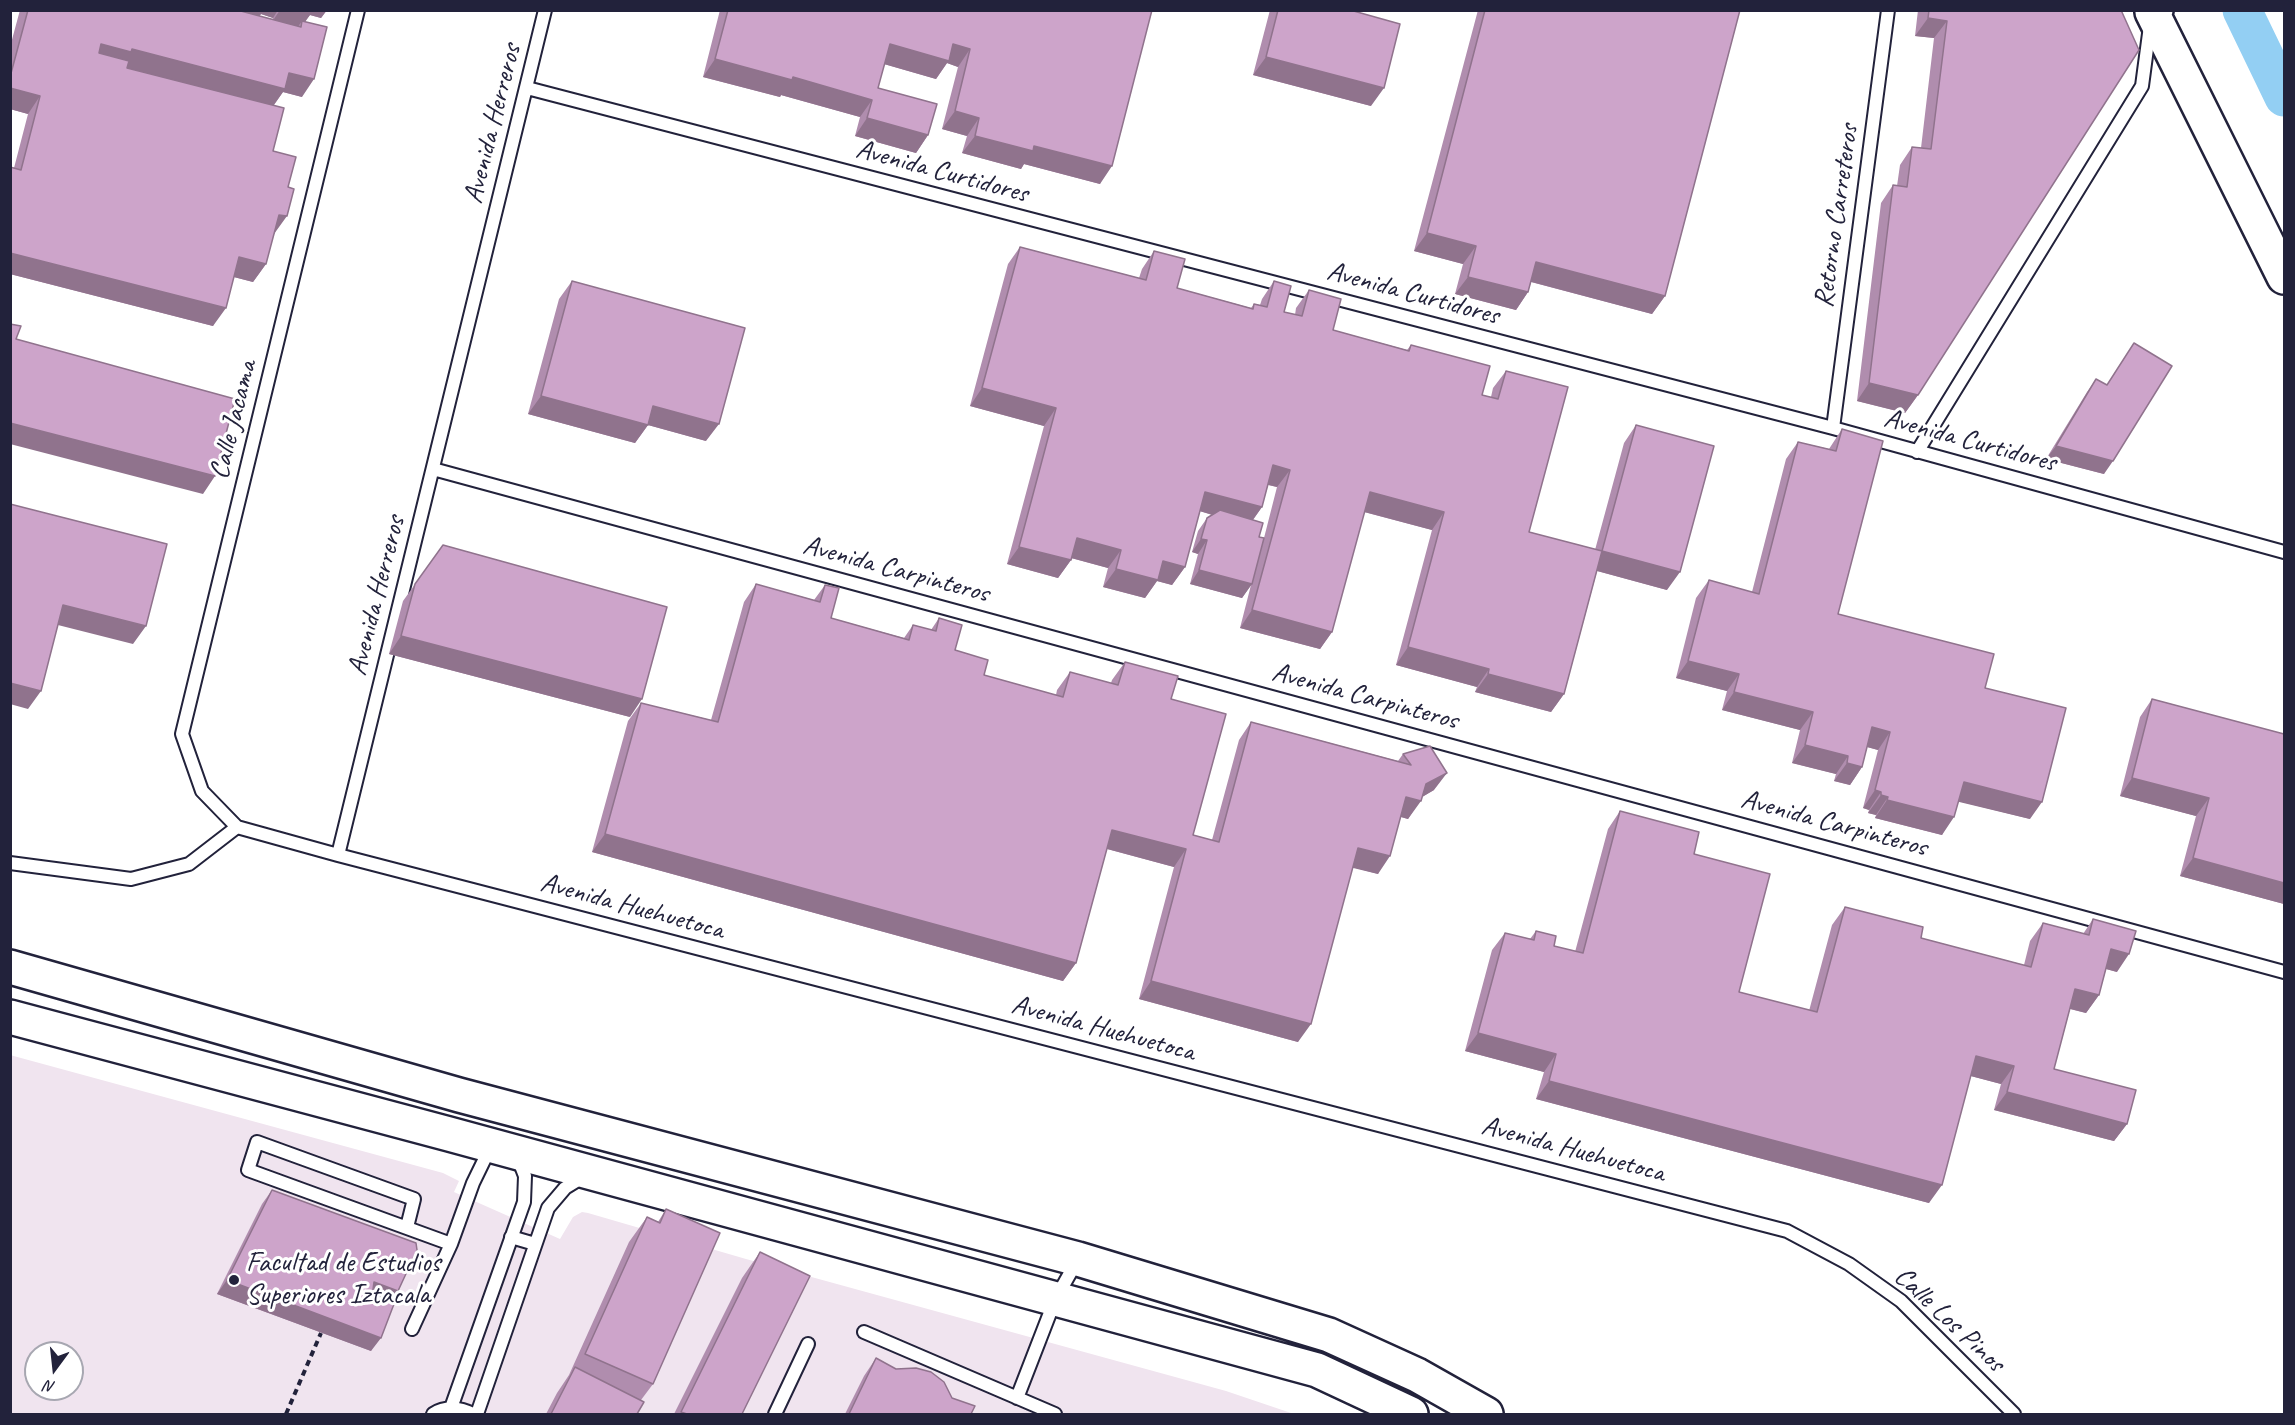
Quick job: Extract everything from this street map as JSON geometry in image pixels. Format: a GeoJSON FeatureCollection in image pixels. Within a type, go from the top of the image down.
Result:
{"type":"FeatureCollection","features":[{"type":"Feature","properties":{"kind":"main road"},"geometry":{"type":"LineString","coordinates":[[2152,11],[2284,277]]}},
{"type":"Feature","properties":{"kind":"main road"},"geometry":{"type":"LineString","coordinates":[[10,967],[459,1095],[1078,1259],[1329,1335],[1417,1375],[1486,1414]]}},
{"type":"Feature","properties":{"kind":"main road"},"geometry":{"type":"LineString","coordinates":[[10,1017],[1317,1370],[1412,1414]]}},
{"type":"Feature","properties":{"kind":"main road"},"geometry":{"type":"LineString","coordinates":[[449,1134],[459,1095]]}},
{"type":"Feature","properties":{"kind":"lane","name":"Calle Jacama"},"geometry":{"type":"LineString","coordinates":[[237,827],[202,791],[182,734],[358,10]]}},
{"type":"Feature","properties":{"kind":"lane","name":"Avenida Herreros"},"geometry":{"type":"LineString","coordinates":[[338,855],[545,10]]}},
{"type":"Feature","properties":{"kind":"lane","name":"Retorno Carreteros"},"geometry":{"type":"LineString","coordinates":[[1833,428],[1888,10]]}},
{"type":"Feature","properties":{"kind":"lane"},"geometry":{"type":"LineString","coordinates":[[1917,452],[2142,86],[2152,11]]}},
{"type":"Feature","properties":{"kind":"lane","name":"Avenida Curtidores"},"geometry":{"type":"LineString","coordinates":[[527,88],[1833,428],[2284,552]]}},
{"type":"Feature","properties":{"kind":"lane","name":"Avenida Carpinteros"},"geometry":{"type":"LineString","coordinates":[[433,469],[2284,972]]}},
{"type":"Feature","properties":{"kind":"lane"},"geometry":{"type":"LineString","coordinates":[[10,863],[131,879],[189,864],[237,827],[338,855]]}},
{"type":"Feature","properties":{"kind":"lane","name":"Avenida Huehuetoca"},"geometry":{"type":"LineString","coordinates":[[338,855],[1787,1231],[1849,1264]]}},
{"type":"Feature","properties":{"kind":"lane"},"geometry":{"type":"LineString","coordinates":[[406,1227],[414,1199],[257,1142],[248,1170],[452,1244]]}},
{"type":"Feature","properties":{"kind":"lane"},"geometry":{"type":"LineString","coordinates":[[412,1329],[452,1244],[473,1183],[503,1149],[523,1170],[526,1189],[524,1202],[451,1408]]}},
{"type":"Feature","properties":{"kind":"lane"},"geometry":{"type":"LineString","coordinates":[[433,1414],[451,1408],[460,1408],[475,1414],[548,1208],[565,1188],[591,1174]]}},
{"type":"Feature","properties":{"kind":"lane"},"geometry":{"type":"LineString","coordinates":[[511,1238],[535,1244]]}},
{"type":"Feature","properties":{"kind":"lane"},"geometry":{"type":"LineString","coordinates":[[1017,1398],[1055,1300],[1078,1259]]}},
{"type":"Feature","properties":{"kind":"lane","name":"Calle Los Pinos"},"geometry":{"type":"LineString","coordinates":[[1849,1264],[1901,1301],[2014,1414]]}},
{"type":"Feature","properties":{"kind":"lane"},"geometry":{"type":"LineString","coordinates":[[864,1332],[1055,1414]]}},
{"type":"Feature","properties":{"kind":"lane"},"geometry":{"type":"LineString","coordinates":[[775,1414],[808,1344]]}},
{"type":"Feature","properties":{"kind":"path"},"geometry":{"type":"LineString","coordinates":[[286,1414],[321,1333]]}},
{"type":"Feature","properties":{"kind":"shaded area"},"geometry":{"type":"Polygon","coordinates":[[[10,1055],[443,1173],[459,1181],[454,1192],[560,1239],[573,1217],[582,1212],[588,1213],[746,1259],[1226,1391],[1294,1414],[11,1414],[10,1055]]]}},
{"type":"Feature","properties":{"kind":"building"},"geometry":{"type":"Polygon","coordinates":[[[28,10],[237,10],[301,27],[302,21],[327,27],[314,79],[289,73],[285,89],[132,49],[131,52],[101,44],[99,53],[129,61],[127,68],[284,108],[273,151],[296,157],[288,187],[294,189],[287,216],[279,215],[266,264],[239,257],[226,308],[10,253],[10,167],[21,170],[40,96],[10,88],[10,77],[28,10]]]}},
{"type":"Feature","properties":{"kind":"building"},"geometry":{"type":"Polygon","coordinates":[[[728,10],[1152,10],[1112,166],[1034,146],[1033,151],[975,136],[979,118],[955,111],[970,49],[953,44],[949,61],[890,44],[878,88],[937,104],[928,135],[867,118],[872,100],[793,77],[792,80],[715,59],[728,10]]]}},
{"type":"Feature","properties":{"kind":"building"},"geometry":{"type":"Polygon","coordinates":[[[1278,10],[1350,10],[1400,24],[1384,88],[1266,57],[1278,10]]]}},
{"type":"Feature","properties":{"kind":"building"},"geometry":{"type":"Polygon","coordinates":[[[1485,10],[1740,10],[1665,296],[1536,262],[1528,292],[1468,277],[1476,246],[1427,233],[1485,10]]]}},
{"type":"Feature","properties":{"kind":"building"},"geometry":{"type":"Polygon","coordinates":[[[1929,10],[2121,10],[2139,50],[1918,395],[1869,383],[1893,185],[1907,187],[1912,147],[1931,149],[1947,21],[1928,18],[1929,10]]]}},
{"type":"Feature","properties":{"kind":"building"},"geometry":{"type":"Polygon","coordinates":[[[1020,247],[1146,280],[1154,251],[1185,259],[1177,288],[1253,309],[1254,304],[1267,307],[1274,281],[1291,286],[1284,312],[1302,316],[1309,290],[1341,299],[1333,330],[1409,351],[1411,345],[1490,366],[1482,395],[1498,399],[1506,371],[1568,387],[1529,532],[1602,551],[1564,694],[1488,674],[1489,669],[1408,647],[1444,512],[1370,492],[1332,632],[1252,610],[1290,470],[1273,465],[1262,507],[1205,492],[1185,567],[1163,561],[1158,580],[1116,569],[1121,550],[1077,538],[1071,560],[1019,547],[1056,408],[982,388],[1020,247]]]}},
{"type":"Feature","properties":{"kind":"building"},"geometry":{"type":"Polygon","coordinates":[[[572,281],[745,328],[719,424],[653,406],[648,425],[541,396],[572,281]]]}},
{"type":"Feature","properties":{"kind":"building"},"geometry":{"type":"Polygon","coordinates":[[[10,324],[21,326],[16,339],[235,399],[215,476],[10,423],[10,324]]]}},
{"type":"Feature","properties":{"kind":"building"},"geometry":{"type":"Polygon","coordinates":[[[2134,343],[2172,366],[2113,461],[2056,446],[2096,379],[2107,385],[2134,343]]]}},
{"type":"Feature","properties":{"kind":"building"},"geometry":{"type":"Polygon","coordinates":[[[1636,425],[1714,446],[1680,572],[1602,551],[1636,425]]]}},
{"type":"Feature","properties":{"kind":"building"},"geometry":{"type":"Polygon","coordinates":[[[1842,429],[1883,441],[1838,614],[1994,654],[1985,688],[2066,708],[2042,802],[1964,782],[1954,817],[1887,800],[1888,797],[1875,790],[1890,732],[1872,727],[1862,767],[1847,763],[1848,756],[1805,745],[1813,712],[1734,692],[1739,674],[1688,661],[1709,580],[1759,594],[1798,442],[1836,451],[1842,429]]]}},
{"type":"Feature","properties":{"kind":"building"},"geometry":{"type":"Polygon","coordinates":[[[10,504],[167,544],[146,626],[63,605],[41,691],[10,683],[10,504]]]}},
{"type":"Feature","properties":{"kind":"building"},"geometry":{"type":"Polygon","coordinates":[[[1220,510],[1263,523],[1259,537],[1264,538],[1252,584],[1199,570],[1207,540],[1201,539],[1207,518],[1220,510]]]}},
{"type":"Feature","properties":{"kind":"building"},"geometry":{"type":"Polygon","coordinates":[[[443,545],[667,607],[642,699],[401,636],[415,584],[443,545]]]}},
{"type":"Feature","properties":{"kind":"building"},"geometry":{"type":"Polygon","coordinates":[[[756,584],[820,602],[825,585],[839,588],[831,618],[909,640],[913,625],[936,631],[939,618],[962,625],[955,650],[988,660],[984,675],[1063,697],[1070,672],[1118,685],[1125,662],[1178,676],[1171,699],[1226,714],[1193,835],[1219,842],[1251,722],[1411,765],[1403,754],[1430,746],[1447,773],[1426,784],[1421,801],[1406,797],[1390,856],[1358,848],[1311,1024],[1151,981],[1186,849],[1112,830],[1076,963],[605,834],[641,703],[718,722],[756,584]]]}},
{"type":"Feature","properties":{"kind":"building"},"geometry":{"type":"Polygon","coordinates":[[[2152,699],[2284,734],[2284,883],[2193,858],[2209,798],[2132,778],[2152,699]]]}},
{"type":"Feature","properties":{"kind":"building"},"geometry":{"type":"Polygon","coordinates":[[[1620,811],[1699,832],[1694,854],[1770,874],[1739,992],[1817,1012],[1845,907],[1923,927],[1921,938],[2031,967],[2043,923],[2089,935],[2093,919],[2136,931],[2129,954],[2111,949],[2099,995],[2075,989],[2054,1069],[2136,1090],[2127,1124],[2007,1092],[2014,1066],[1976,1056],[1942,1185],[1549,1081],[1556,1054],[1478,1033],[1505,933],[1534,940],[1536,931],[1556,936],[1554,946],[1583,953],[1620,811]]]}},
{"type":"Feature","properties":{"kind":"building"},"geometry":{"type":"Polygon","coordinates":[[[272,1190],[416,1243],[417,1250],[398,1291],[374,1282],[372,1297],[394,1304],[381,1338],[227,1280],[272,1190]]]}},
{"type":"Feature","properties":{"kind":"building"},"geometry":{"type":"Polygon","coordinates":[[[666,1209],[720,1233],[653,1384],[585,1354],[647,1217],[660,1223],[666,1209]]]}},
{"type":"Feature","properties":{"kind":"building"},"geometry":{"type":"Polygon","coordinates":[[[760,1252],[810,1276],[742,1414],[687,1414],[681,1412],[760,1252]]]}},
{"type":"Feature","properties":{"kind":"building"},"geometry":{"type":"Polygon","coordinates":[[[876,1358],[896,1369],[916,1368],[931,1372],[944,1382],[952,1398],[975,1406],[971,1414],[849,1414],[876,1358]]]}},
{"type":"Feature","properties":{"kind":"building"},"geometry":{"type":"Polygon","coordinates":[[[575,1367],[644,1402],[637,1414],[551,1414],[575,1367]]]}},
{"type":"Feature","properties":{"kind":"waterway"},"geometry":{"type":"LineString","coordinates":[[2242,10],[2284,97]]}},
{"type":"Feature","properties":{"kind":"place","name":"Facultad de Estudios Superiores Iztacala"},"geometry":{"type":"Point","coordinates":[234,1280]}}]}
